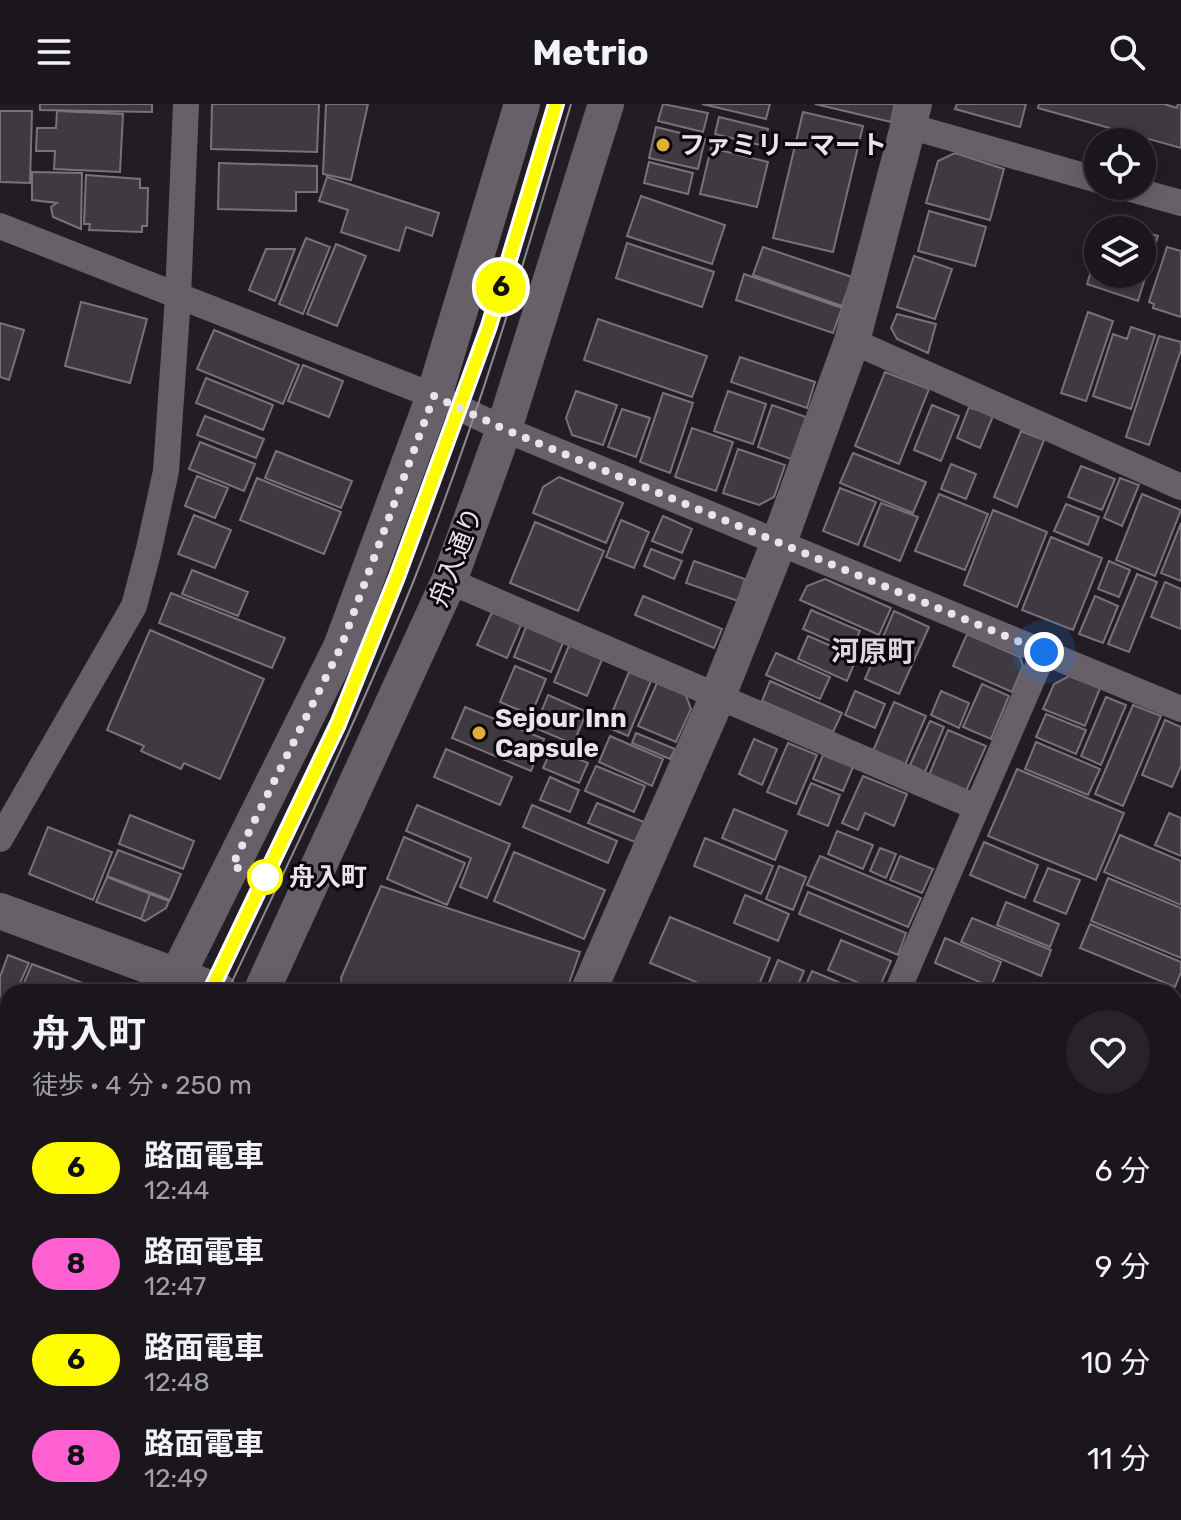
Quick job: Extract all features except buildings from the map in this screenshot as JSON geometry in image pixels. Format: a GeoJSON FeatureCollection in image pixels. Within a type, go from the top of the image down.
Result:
{"type":"FeatureCollection","features":[{"type":"Feature","properties":{"kind":"street"},"geometry":{"type":"LineString","coordinates":[[0,839],[134,606],[166,471],[178,297],[186,104]]}},
{"type":"Feature","properties":{"kind":"street"},"geometry":{"type":"LineString","coordinates":[[0,911],[173,983],[341,647],[434,396],[522,104]]}},
{"type":"Feature","properties":{"kind":"street","name":"舟入通り"},"geometry":{"type":"LineString","coordinates":[[265,984],[449,581],[504,429],[606,104]]}},
{"type":"Feature","properties":{"kind":"street"},"geometry":{"type":"LineString","coordinates":[[592,984],[717,698],[779,542],[852,341],[912,115],[1084,175]]}},
{"type":"Feature","properties":{"kind":"street"},"geometry":{"type":"LineString","coordinates":[[1156,196],[1181,203]]}},
{"type":"Feature","properties":{"kind":"street"},"geometry":{"type":"LineString","coordinates":[[0,226],[434,396],[504,429],[1181,709]]}},
{"type":"Feature","properties":{"kind":"street"},"geometry":{"type":"LineString","coordinates":[[852,341],[1181,487]]}},
{"type":"Feature","properties":{"kind":"street"},"geometry":{"type":"LineString","coordinates":[[449,581],[976,807]]}},
{"type":"Feature","properties":{"kind":"street"},"geometry":{"type":"LineString","coordinates":[[900,984],[1044,652]]}},
{"type":"Feature","properties":{"kind":"tram line"},"geometry":{"type":"LineString","coordinates":[[214,984],[338,724],[397,577],[489,326],[556,104]]}},
{"type":"Feature","properties":{"kind":"tram line","name":"6"},"geometry":{"type":"LineString","coordinates":[[214,984],[338,724],[397,577],[489,326],[556,104]]}},
{"type":"Feature","properties":{"kind":"tram line"},"geometry":{"type":"LineString","coordinates":[[231,984],[346,739],[435,526],[497,346],[571,104]]}},
{"type":"Feature","properties":{"kind":"place","name":"ファミリーマート"},"geometry":{"type":"Point","coordinates":[663,145]}},
{"type":"Feature","properties":{"kind":"place","name":"Sejour Inn Capsule"},"geometry":{"type":"Point","coordinates":[479,733]}},
{"type":"Feature","properties":{"kind":"place","name":"舟入町"},"geometry":{"type":"Point","coordinates":[265,877]}},
{"type":"Feature","properties":{"kind":"district","name":"河原町"},"geometry":{"type":"Point","coordinates":[873,651]}},
{"type":"Feature","properties":{"kind":"route"},"geometry":{"type":"LineString","coordinates":[[265,877],[232,866],[341,647],[434,396],[504,429],[1044,652]]}}]}
